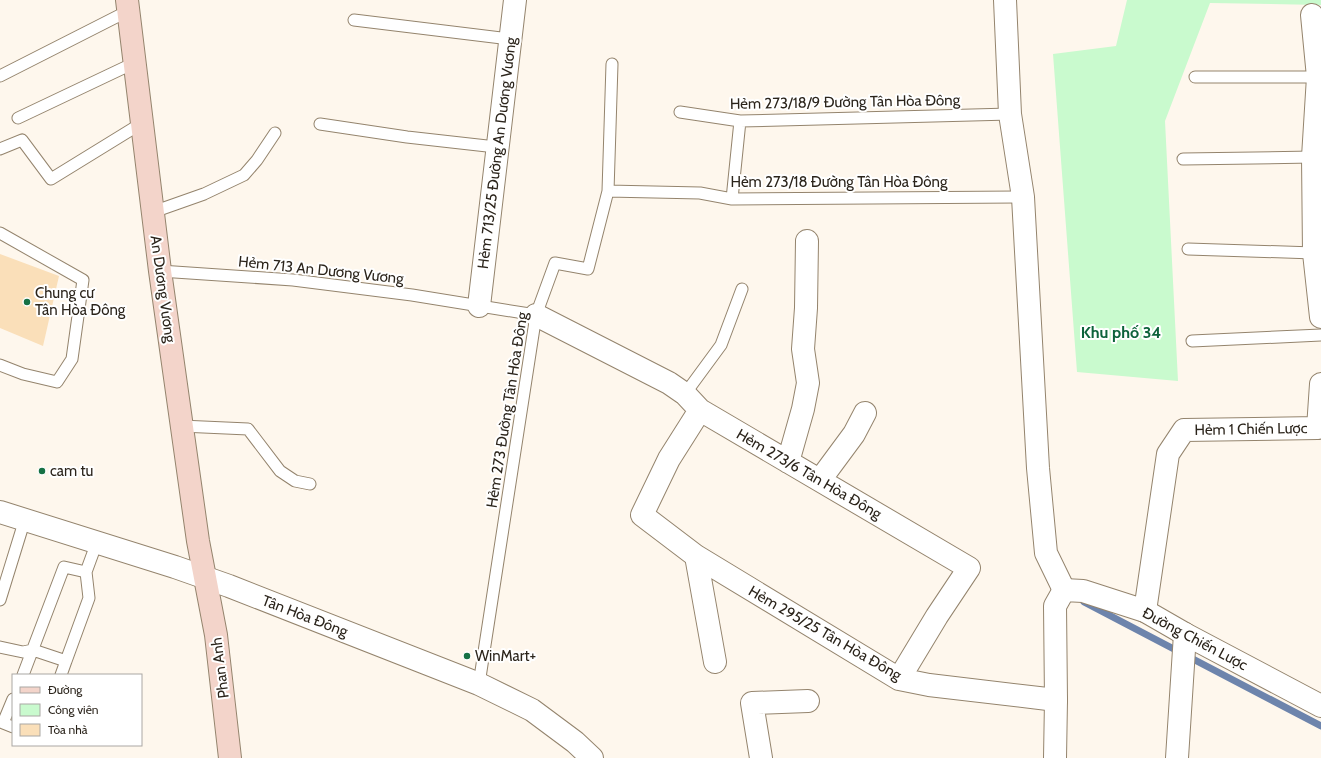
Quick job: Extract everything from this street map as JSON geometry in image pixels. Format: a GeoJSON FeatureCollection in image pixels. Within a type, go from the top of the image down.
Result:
{"type":"FeatureCollection","features":[{"type":"Feature","properties":{"kind":"main road","name":"An Dương Vương"},"geometry":{"type":"LineString","coordinates":[[127,6],[181,426],[205,578]]}},
{"type":"Feature","properties":{"kind":"main road","name":"Phan Anh"},"geometry":{"type":"LineString","coordinates":[[205,578],[216,635],[230,758]]}},
{"type":"Feature","properties":{"kind":"street","name":"Hẻm 713/25 Đường An Dương Vương"},"geometry":{"type":"LineString","coordinates":[[479,306],[514,0]]}},
{"type":"Feature","properties":{"kind":"street"},"geometry":{"type":"LineString","coordinates":[[1005,0],[1010,114],[1023,197],[1038,468],[1046,552],[1064,590],[1055,606],[1055,758]]}},
{"type":"Feature","properties":{"kind":"street"},"geometry":{"type":"LineString","coordinates":[[1312,15],[1318,77],[1314,157],[1314,253],[1321,317]]}},
{"type":"Feature","properties":{"kind":"street"},"geometry":{"type":"LineString","coordinates":[[788,462],[803,409],[808,383],[803,349],[806,308],[807,241]]}},
{"type":"Feature","properties":{"kind":"street","name":"Hẻm 273/6 Tân Hòa Đông"},"geometry":{"type":"LineString","coordinates":[[536,315],[669,383],[685,394],[700,410],[969,568],[937,616],[899,679]]}},
{"type":"Feature","properties":{"kind":"street","name":"Hẻm 1 Chiến Lược"},"geometry":{"type":"LineString","coordinates":[[1145,611],[1168,454],[1184,430],[1320,428],[1321,384]]}},
{"type":"Feature","properties":{"kind":"street","name":"Hẻm 295/25 Tân Hòa Đông"},"geometry":{"type":"LineString","coordinates":[[700,410],[669,458],[642,515],[696,556],[899,679],[929,685],[1056,700]]}},
{"type":"Feature","properties":{"kind":"street"},"geometry":{"type":"LineString","coordinates":[[820,480],[854,434],[865,413]]}},
{"type":"Feature","properties":{"kind":"street","name":"Tân Hòa Đông"},"geometry":{"type":"LineString","coordinates":[[0,512],[205,578],[479,684],[532,710],[575,742],[592,758]]}},
{"type":"Feature","properties":{"kind":"street"},"geometry":{"type":"LineString","coordinates":[[696,556],[715,662]]}},
{"type":"Feature","properties":{"kind":"street","name":"Đường Chiến Lược"},"geometry":{"type":"LineString","coordinates":[[1064,590],[1083,590],[1145,611],[1185,634],[1321,706]]}},
{"type":"Feature","properties":{"kind":"street"},"geometry":{"type":"LineString","coordinates":[[1177,758],[1185,634]]}},
{"type":"Feature","properties":{"kind":"street"},"geometry":{"type":"LineString","coordinates":[[761,758],[752,703],[808,701]]}},
{"type":"Feature","properties":{"kind":"lane"},"geometry":{"type":"LineString","coordinates":[[0,76],[127,6]]}},
{"type":"Feature","properties":{"kind":"lane"},"geometry":{"type":"LineString","coordinates":[[354,20],[510,39]]}},
{"type":"Feature","properties":{"kind":"lane"},"geometry":{"type":"LineString","coordinates":[[18,118],[134,63]]}},
{"type":"Feature","properties":{"kind":"lane","name":"Hẻm 273 Đường Tân Hòa Đông"},"geometry":{"type":"LineString","coordinates":[[479,684],[536,315],[555,264],[588,268],[608,191],[612,64]]}},
{"type":"Feature","properties":{"kind":"lane"},"geometry":{"type":"LineString","coordinates":[[1195,77],[1318,77]]}},
{"type":"Feature","properties":{"kind":"lane","name":"Hẻm 273/18/9 Đường Tân Hòa Đông"},"geometry":{"type":"LineString","coordinates":[[680,112],[740,121],[1010,114]]}},
{"type":"Feature","properties":{"kind":"lane"},"geometry":{"type":"LineString","coordinates":[[732,199],[740,121]]}},
{"type":"Feature","properties":{"kind":"lane"},"geometry":{"type":"LineString","coordinates":[[0,149],[22,140],[50,179],[142,123]]}},
{"type":"Feature","properties":{"kind":"lane"},"geometry":{"type":"LineString","coordinates":[[320,124],[407,137],[496,147]]}},
{"type":"Feature","properties":{"kind":"lane"},"geometry":{"type":"LineString","coordinates":[[153,212],[204,194],[244,175],[258,160],[275,133]]}},
{"type":"Feature","properties":{"kind":"lane"},"geometry":{"type":"LineString","coordinates":[[1183,159],[1314,157]]}},
{"type":"Feature","properties":{"kind":"lane","name":"Hẻm 273/18 Đường Tân Hòa Đông"},"geometry":{"type":"LineString","coordinates":[[608,191],[700,193],[732,199],[1023,197]]}},
{"type":"Feature","properties":{"kind":"lane"},"geometry":{"type":"LineString","coordinates":[[0,234],[83,280],[72,359],[56,382],[23,374],[0,365]]}},
{"type":"Feature","properties":{"kind":"lane"},"geometry":{"type":"LineString","coordinates":[[1188,249],[1314,253]]}},
{"type":"Feature","properties":{"kind":"lane","name":"Hẻm 713 An Dương Vương"},"geometry":{"type":"LineString","coordinates":[[160,271],[293,280],[412,295],[536,315]]}},
{"type":"Feature","properties":{"kind":"lane"},"geometry":{"type":"LineString","coordinates":[[685,394],[721,344],[742,289]]}},
{"type":"Feature","properties":{"kind":"lane"},"geometry":{"type":"LineString","coordinates":[[1192,341],[1321,335]]}},
{"type":"Feature","properties":{"kind":"lane"},"geometry":{"type":"LineString","coordinates":[[181,426],[248,429],[280,471],[295,481],[310,484]]}},
{"type":"Feature","properties":{"kind":"lane"},"geometry":{"type":"LineString","coordinates":[[0,600],[25,519]]}},
{"type":"Feature","properties":{"kind":"lane"},"geometry":{"type":"LineString","coordinates":[[61,674],[89,598],[86,572],[97,542]]}},
{"type":"Feature","properties":{"kind":"lane"},"geometry":{"type":"LineString","coordinates":[[23,674],[64,566],[86,572]]}},
{"type":"Feature","properties":{"kind":"lane"},"geometry":{"type":"LineString","coordinates":[[0,647],[23,652],[33,650],[66,661]]}},
{"type":"Feature","properties":{"kind":"lane"},"geometry":{"type":"LineString","coordinates":[[12,700],[3,723],[12,726]]}},
{"type":"Feature","properties":{"kind":"green space"},"geometry":{"type":"Polygon","coordinates":[[[1127,0],[1321,0],[1321,5],[1210,3],[1165,121],[1178,381],[1077,372],[1053,54],[1116,46],[1127,0]]]}},
{"type":"Feature","properties":{"kind":"building","name":"Chung cư Tân Hòa Đông"},"geometry":{"type":"Polygon","coordinates":[[[0,254],[59,276],[43,346],[0,328],[0,254]]]}},
{"type":"Feature","properties":{"kind":"waterway"},"geometry":{"type":"LineString","coordinates":[[1084,602],[1321,726]]}},
{"type":"Feature","properties":{"kind":"place","name":"Chung cư Tân Hòa Đông"},"geometry":{"type":"Point","coordinates":[27,302]}},
{"type":"Feature","properties":{"kind":"place","name":"cam tu"},"geometry":{"type":"Point","coordinates":[42,471]}},
{"type":"Feature","properties":{"kind":"place","name":"WinMart+"},"geometry":{"type":"Point","coordinates":[467,656]}},
{"type":"Feature","properties":{"kind":"district","name":"Khu phố 34"},"geometry":{"type":"Point","coordinates":[1121,332]}}]}
